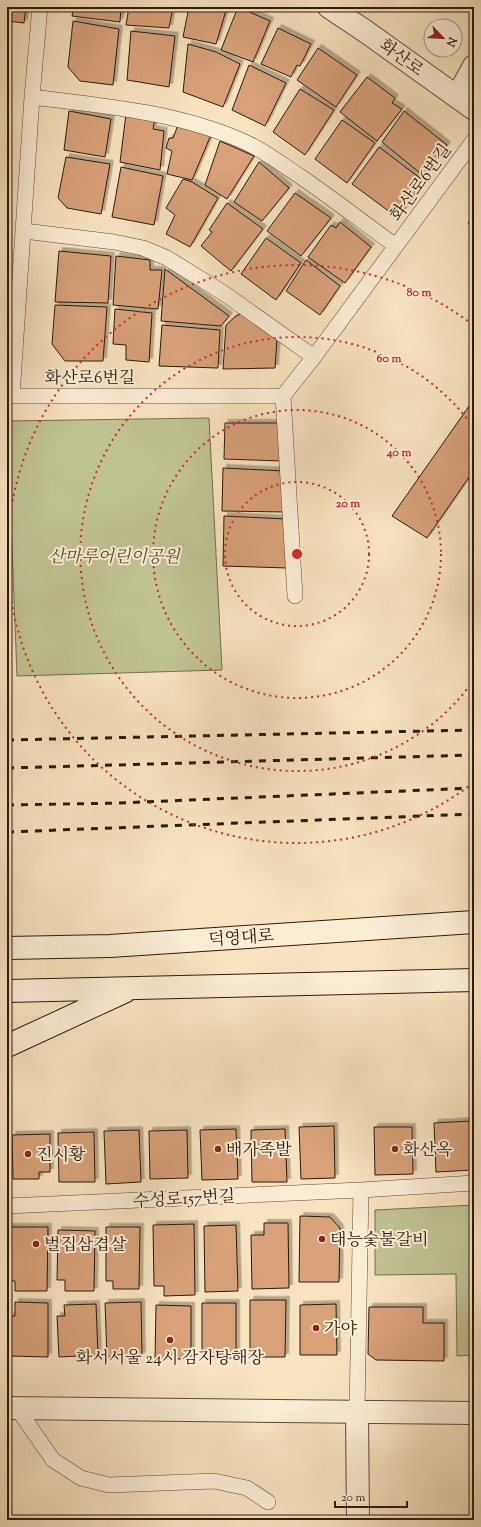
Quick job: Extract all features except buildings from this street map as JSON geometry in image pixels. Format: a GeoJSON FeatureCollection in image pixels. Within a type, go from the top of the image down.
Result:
{"type":"FeatureCollection","features":[{"type":"Feature","properties":{"kind":"main road","name":"화산로"},"geometry":{"type":"LineString","coordinates":[[329,7],[466,103]]}},
{"type":"Feature","properties":{"kind":"main road"},"geometry":{"type":"LineString","coordinates":[[466,103],[474,66]]}},
{"type":"Feature","properties":{"kind":"main road","name":"덕영대로"},"geometry":{"type":"LineString","coordinates":[[7,948],[110,946],[474,922]]}},
{"type":"Feature","properties":{"kind":"main road"},"geometry":{"type":"LineString","coordinates":[[7,991],[474,980]]}},
{"type":"Feature","properties":{"kind":"main road"},"geometry":{"type":"LineString","coordinates":[[7,1046],[133,988]]}},
{"type":"Feature","properties":{"kind":"main road"},"geometry":{"type":"LineString","coordinates":[[12,1408],[474,1413]]}},
{"type":"Feature","properties":{"kind":"main road"},"geometry":{"type":"LineString","coordinates":[[357,1412],[358,1520]]}},
{"type":"Feature","properties":{"kind":"lane","name":"화산로6번길"},"geometry":{"type":"LineString","coordinates":[[40,7],[32,97],[12,396],[283,396],[314,357],[474,140]]}},
{"type":"Feature","properties":{"kind":"lane","name":"화산로6번길"},"geometry":{"type":"LineString","coordinates":[[32,97],[137,110],[208,128],[246,143],[264,152],[396,246]]}},
{"type":"Feature","properties":{"kind":"lane"},"geometry":{"type":"LineString","coordinates":[[24,231],[114,242],[143,248],[167,258],[228,297],[314,357]]}},
{"type":"Feature","properties":{"kind":"lane"},"geometry":{"type":"LineString","coordinates":[[283,396],[295,596]]}},
{"type":"Feature","properties":{"kind":"lane","name":"수성로157번길"},"geometry":{"type":"LineString","coordinates":[[7,1206],[361,1190],[474,1182]]}},
{"type":"Feature","properties":{"kind":"lane"},"geometry":{"type":"LineString","coordinates":[[357,1412],[361,1190]]}},
{"type":"Feature","properties":{"kind":"lane"},"geometry":{"type":"LineString","coordinates":[[12,1408],[53,1460],[81,1478],[109,1485],[214,1481],[247,1488],[268,1502]]}},
{"type":"Feature","properties":{"kind":"green space","name":"산마루어린이공원"},"geometry":{"type":"Polygon","coordinates":[[[209,418],[222,670],[17,676],[7,421],[209,418]]]}},
{"type":"Feature","properties":{"kind":"green space"},"geometry":{"type":"Polygon","coordinates":[[[474,1205],[474,1355],[457,1356],[456,1274],[375,1275],[375,1210],[474,1205]]]}},
{"type":"Feature","properties":{"kind":"railway"},"geometry":{"type":"LineString","coordinates":[[7,740],[474,730]]}},
{"type":"Feature","properties":{"kind":"railway"},"geometry":{"type":"LineString","coordinates":[[7,768],[474,755]]}},
{"type":"Feature","properties":{"kind":"railway"},"geometry":{"type":"LineString","coordinates":[[7,805],[119,803],[474,788]]}},
{"type":"Feature","properties":{"kind":"railway"},"geometry":{"type":"LineString","coordinates":[[7,832],[474,814]]}},
{"type":"Feature","properties":{"kind":"place","name":"배가족발"},"geometry":{"type":"Point","coordinates":[218,1149]}},
{"type":"Feature","properties":{"kind":"place","name":"화산옥"},"geometry":{"type":"Point","coordinates":[395,1149]}},
{"type":"Feature","properties":{"kind":"place","name":"진시황"},"geometry":{"type":"Point","coordinates":[28,1154]}},
{"type":"Feature","properties":{"kind":"place","name":"태능숯불갈비"},"geometry":{"type":"Point","coordinates":[322,1239]}},
{"type":"Feature","properties":{"kind":"place","name":"벌집삼겹살"},"geometry":{"type":"Point","coordinates":[36,1244]}},
{"type":"Feature","properties":{"kind":"place","name":"가야"},"geometry":{"type":"Point","coordinates":[316,1328]}},
{"type":"Feature","properties":{"kind":"place","name":"화서서울 24시 감자탕해장"},"geometry":{"type":"Point","coordinates":[170,1340]}}]}
